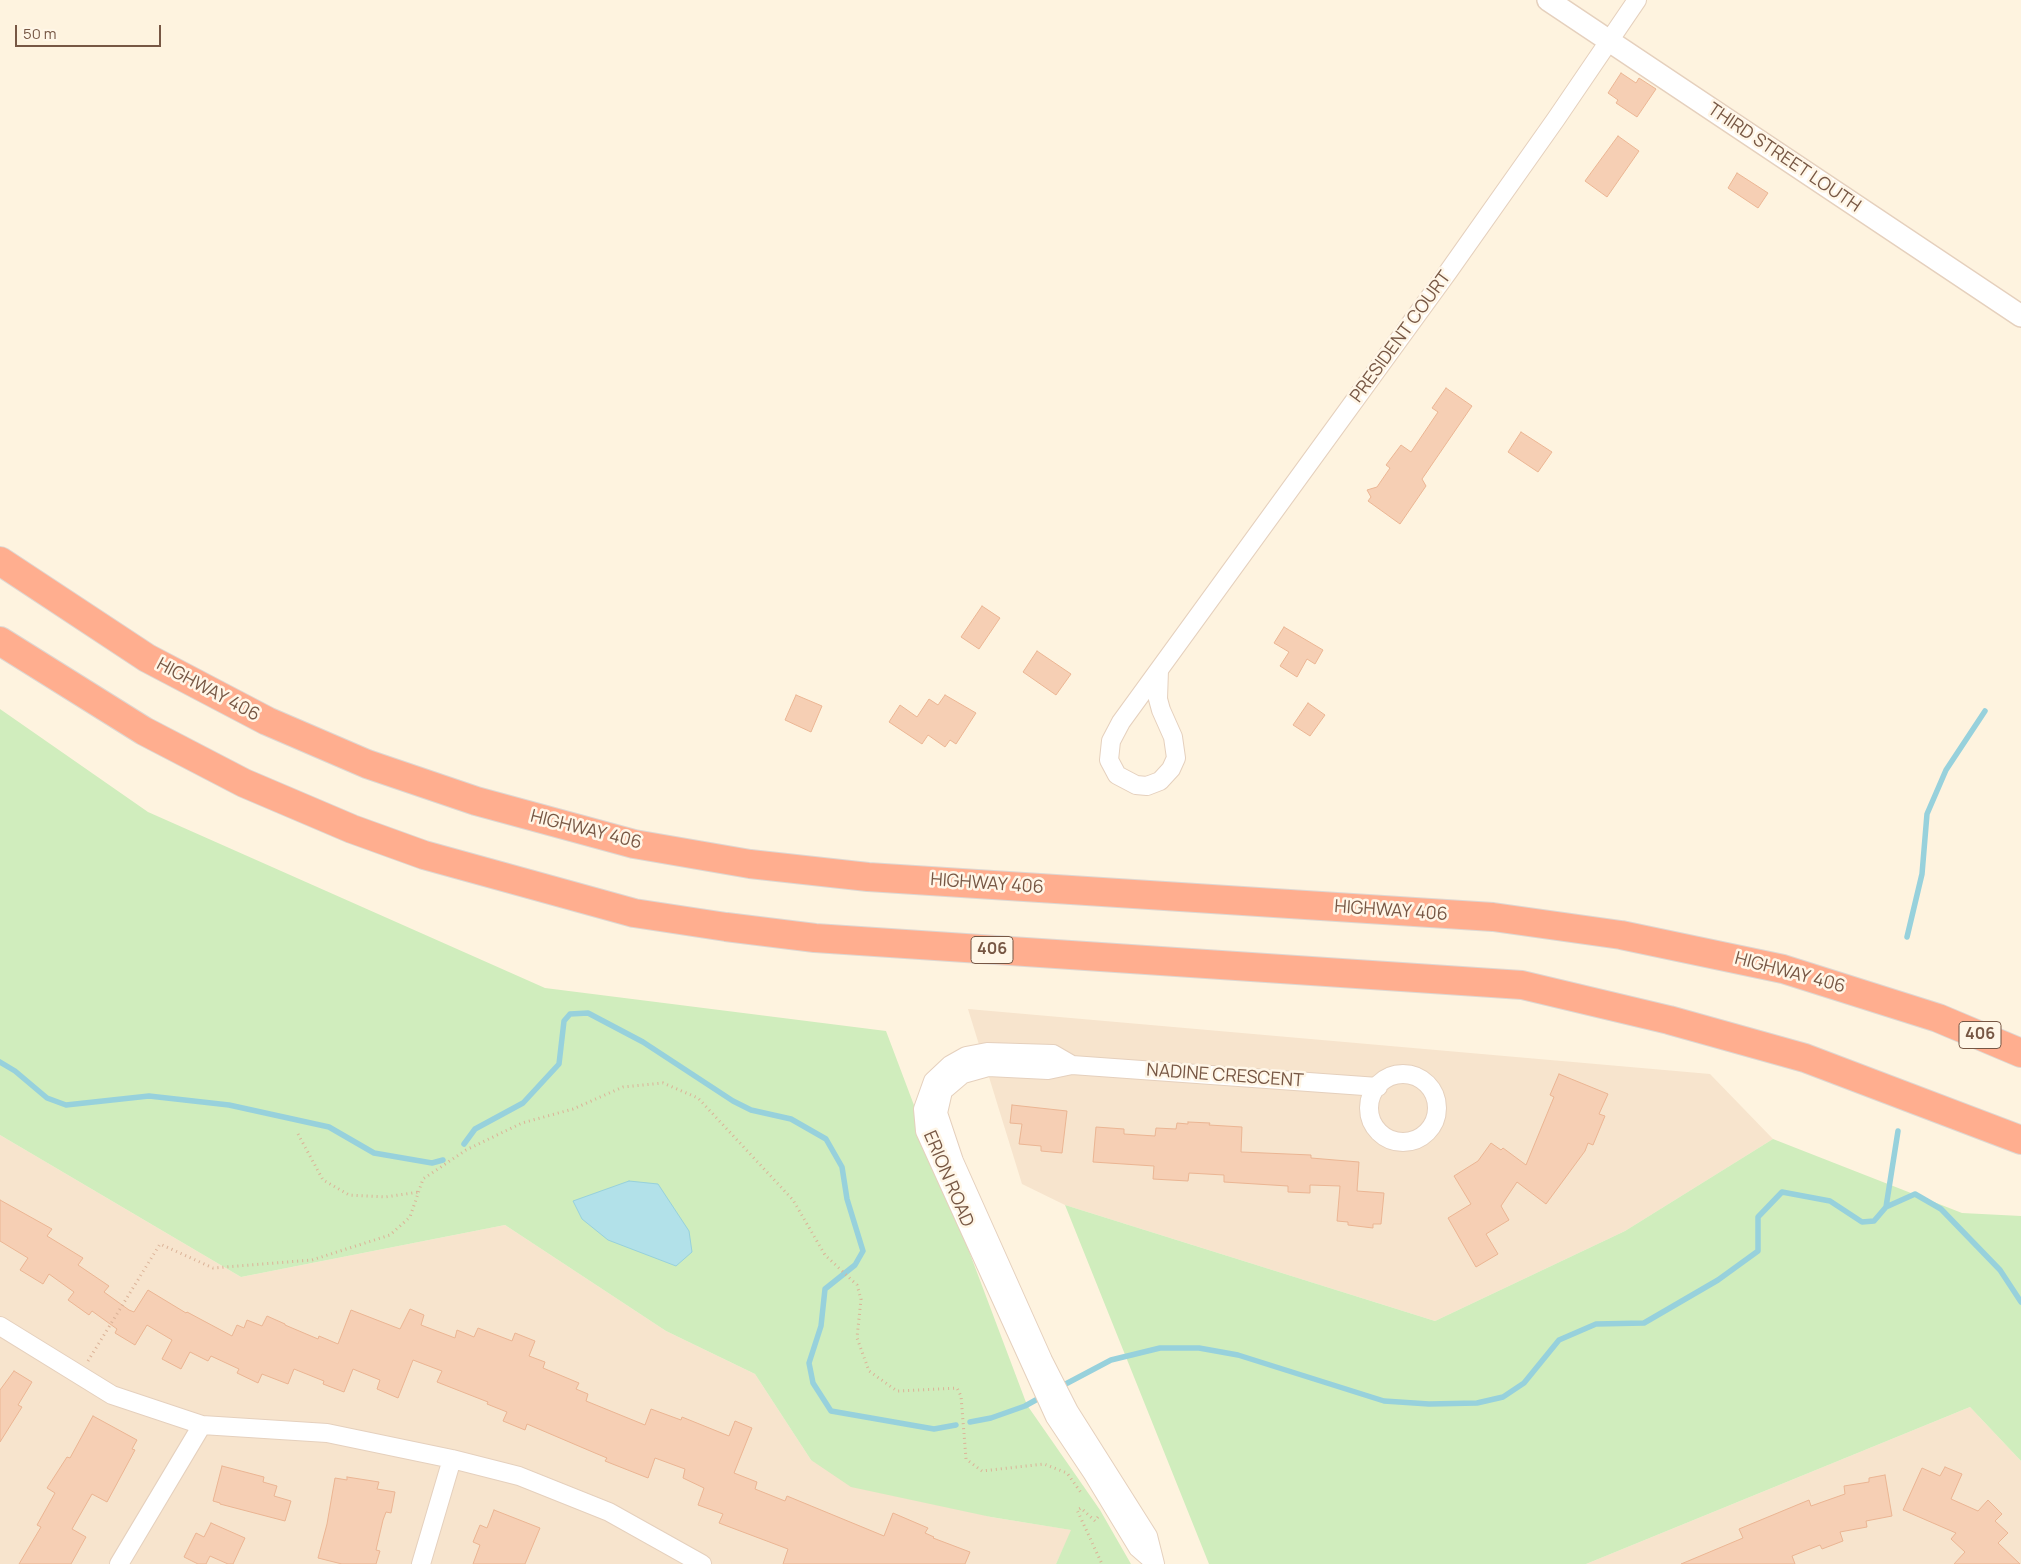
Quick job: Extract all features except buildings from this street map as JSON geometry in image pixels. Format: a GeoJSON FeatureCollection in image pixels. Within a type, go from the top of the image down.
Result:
{"type":"FeatureCollection","features":[{"type":"Feature","properties":{"kind":"highway","name":"HIGHWAY 406"},"geometry":{"type":"LineString","coordinates":[[0,561],[148,658],[268,721],[367,764],[476,801],[634,844],[750,864],[868,877],[1493,917],[1621,934],[1782,969],[1938,1018],[2021,1053]]}},
{"type":"Feature","properties":{"kind":"highway","name":"406"},"geometry":{"type":"LineString","coordinates":[[0,641],[144,731],[244,783],[352,829],[424,855],[634,913],[726,928],[815,938],[1522,985],[1669,1020],[1805,1058],[2021,1140]]}},
{"type":"Feature","properties":{"kind":"street","name":"THIRD STREET LOUTH"},"geometry":{"type":"LineString","coordinates":[[1548,0],[2021,316]]}},
{"type":"Feature","properties":{"kind":"street","name":"PRESIDENT COURT"},"geometry":{"type":"LineString","coordinates":[[1159,670],[1158,699],[1173,737],[1176,758],[1164,778],[1153,784],[1136,785],[1123,779],[1113,769],[1109,760],[1111,741],[1121,722],[1448,272],[1637,0]]}},
{"type":"Feature","properties":{"kind":"street","name":"ERION ROAD"},"geometry":{"type":"LineString","coordinates":[[1072,1065],[1053,1054],[987,1052],[966,1056],[950,1065],[933,1081],[924,1109],[925,1131],[1062,1414],[1148,1536],[1154,1562]]}},
{"type":"Feature","properties":{"kind":"street","name":"NADINE CRESCENT"},"geometry":{"type":"LineString","coordinates":[[1072,1065],[1378,1086]]}},
{"type":"Feature","properties":{"kind":"street"},"geometry":{"type":"LineString","coordinates":[[0,1326],[112,1395],[202,1425],[327,1433],[452,1459],[519,1476],[610,1512],[702,1564]]}},
{"type":"Feature","properties":{"kind":"street"},"geometry":{"type":"LineString","coordinates":[[119,1564],[202,1425]]}},
{"type":"Feature","properties":{"kind":"street"},"geometry":{"type":"LineString","coordinates":[[421,1564],[452,1459]]}},
{"type":"Feature","properties":{"kind":"path"},"geometry":{"type":"LineString","coordinates":[[79,1375],[160,1244],[213,1268],[312,1260],[390,1235],[410,1217],[423,1179],[466,1150],[522,1123],[573,1109],[623,1087],[663,1083],[698,1098],[793,1200],[825,1255],[857,1285],[861,1299],[856,1338],[869,1371],[897,1391],[957,1388],[961,1396],[966,1459],[982,1472],[1044,1464],[1067,1474],[1083,1496]]}},
{"type":"Feature","properties":{"kind":"path"},"geometry":{"type":"LineString","coordinates":[[298,1134],[323,1180],[349,1195],[385,1197],[418,1192]]}},
{"type":"Feature","properties":{"kind":"path"},"geometry":{"type":"LineString","coordinates":[[1094,1510],[1099,1518],[1095,1521],[1081,1508],[1077,1510],[1102,1564]]}},
{"type":"Feature","properties":{"kind":"shaded area"},"geometry":{"type":"Polygon","coordinates":[[[968,1009],[1710,1074],[1773,1139],[1625,1231],[1435,1321],[1065,1205],[1022,1184],[968,1009]]]}},
{"type":"Feature","properties":{"kind":"shaded area"},"geometry":{"type":"Polygon","coordinates":[[[0,1135],[241,1277],[505,1225],[666,1331],[755,1374],[811,1460],[991,1517],[1072,1530],[1056,1564],[0,1564],[0,1135]]]}},
{"type":"Feature","properties":{"kind":"shaded area"},"geometry":{"type":"Polygon","coordinates":[[[1970,1407],[2021,1461],[2021,1564],[1586,1564],[1970,1407]]]}},
{"type":"Feature","properties":{"kind":"green space"},"geometry":{"type":"Polygon","coordinates":[[[0,709],[148,812],[545,988],[886,1031],[1027,1405],[1100,1510],[1131,1564],[1056,1564],[1071,1530],[991,1517],[851,1487],[811,1460],[755,1374],[666,1331],[505,1225],[241,1277],[0,1135],[0,709]]]}},
{"type":"Feature","properties":{"kind":"green space"},"geometry":{"type":"Polygon","coordinates":[[[1773,1139],[1962,1213],[2021,1216],[2021,1461],[1970,1407],[1586,1564],[1209,1564],[1065,1205],[1435,1321],[1625,1231],[1773,1139]]]}},
{"type":"Feature","properties":{"kind":"water"},"geometry":{"type":"Polygon","coordinates":[[[629,1181],[658,1184],[689,1231],[692,1252],[676,1266],[608,1240],[582,1219],[573,1201],[629,1181]]]}},
{"type":"Feature","properties":{"kind":"waterway"},"geometry":{"type":"LineString","coordinates":[[1907,937],[1922,874],[1927,814],[1946,770],[1985,711]]}},
{"type":"Feature","properties":{"kind":"waterway"},"geometry":{"type":"LineString","coordinates":[[464,1144],[475,1129],[523,1103],[559,1064],[564,1021],[570,1014],[588,1013],[643,1042],[733,1101],[751,1110],[791,1119],[826,1139],[842,1167],[847,1199],[863,1251],[855,1265],[825,1289],[821,1326],[809,1363],[813,1383],[831,1411],[934,1429],[956,1425]]}},
{"type":"Feature","properties":{"kind":"waterway"},"geometry":{"type":"LineString","coordinates":[[0,1062],[15,1071],[47,1098],[66,1105],[149,1096],[229,1105],[329,1127],[374,1153],[432,1163],[443,1160]]}},
{"type":"Feature","properties":{"kind":"waterway"},"geometry":{"type":"LineString","coordinates":[[1886,1207],[1898,1131]]}},
{"type":"Feature","properties":{"kind":"waterway"},"geometry":{"type":"LineString","coordinates":[[1060,1387],[1111,1360],[1160,1348],[1199,1348],[1238,1355],[1384,1401],[1429,1404],[1477,1403],[1503,1397],[1524,1383],[1559,1340],[1596,1324],[1644,1323],[1718,1280],[1758,1251],[1758,1217],[1782,1192],[1830,1201],[1862,1222],[1874,1221],[1886,1207],[1915,1194],[1941,1209],[2000,1270],[2021,1302]]}},
{"type":"Feature","properties":{"kind":"waterway"},"geometry":{"type":"LineString","coordinates":[[970,1422],[991,1418],[1025,1406],[1043,1396]]}}]}
